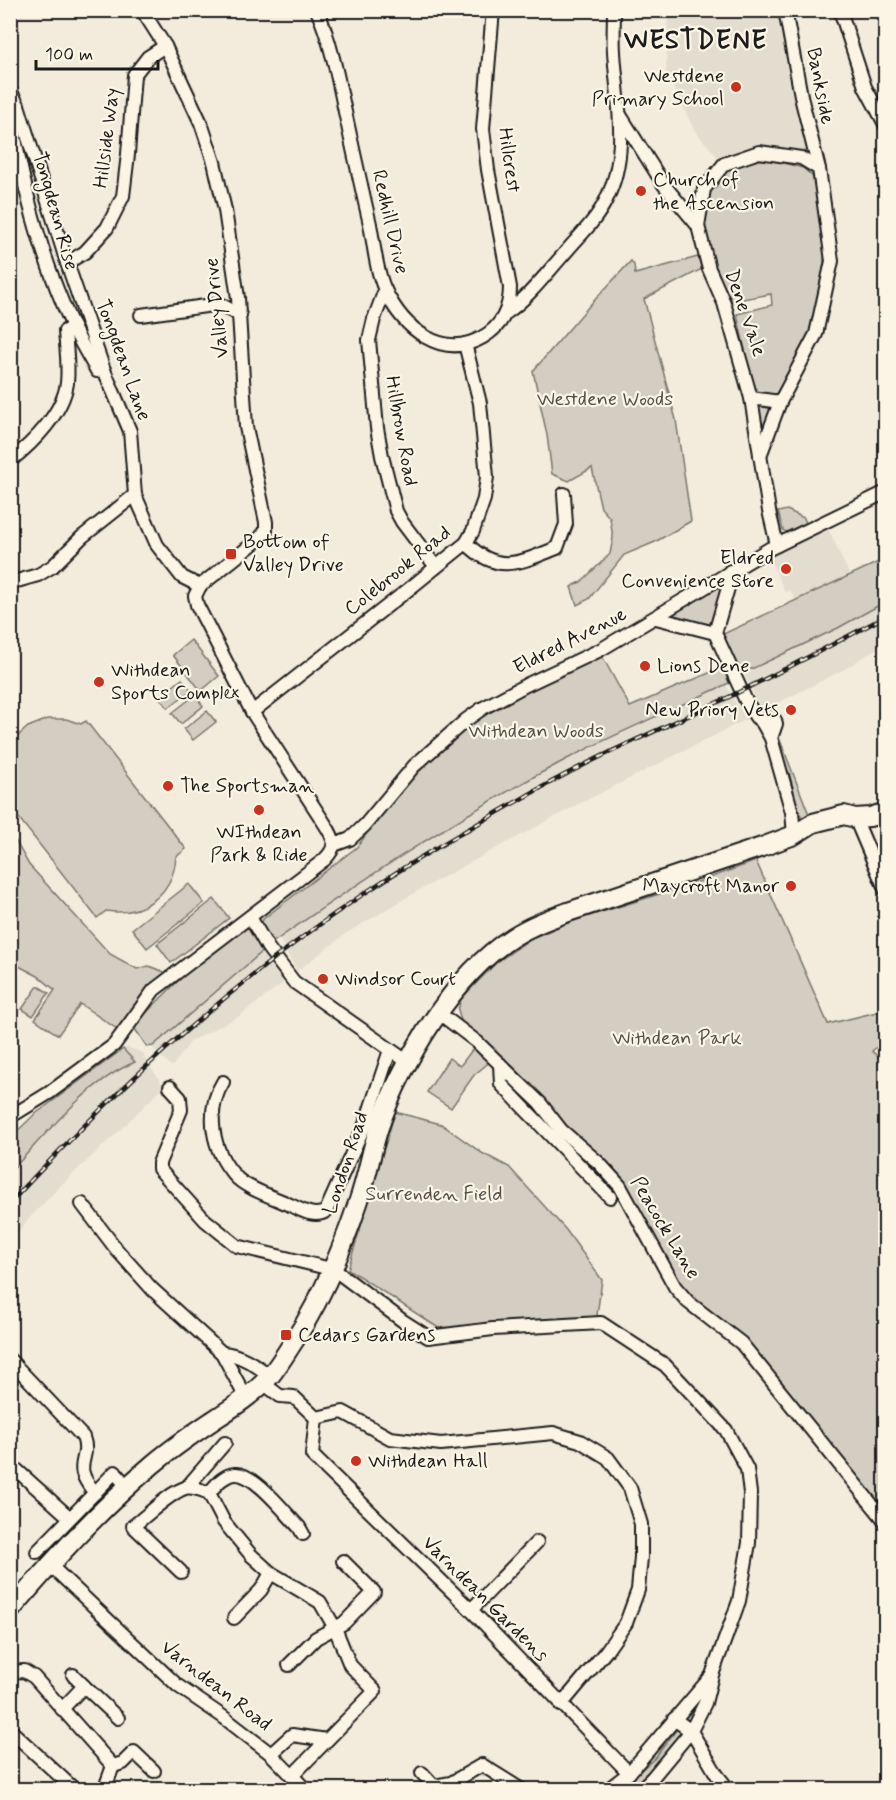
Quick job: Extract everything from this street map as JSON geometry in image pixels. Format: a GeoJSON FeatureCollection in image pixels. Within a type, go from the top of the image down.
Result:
{"type":"FeatureCollection","features":[{"type":"Feature","properties":{"kind":"highway","name":"London Road"},"geometry":{"type":"LineString","coordinates":[[10,1611],[43,1558],[182,1442],[246,1398],[267,1379],[295,1340],[331,1269],[359,1202],[379,1127],[408,1062],[439,1013],[470,974],[492,953],[513,937],[536,924],[676,877],[801,830],[805,836],[845,824],[868,808],[885,803]]}},
{"type":"Feature","properties":{"kind":"highway","name":"London Road"},"geometry":{"type":"LineString","coordinates":[[855,818],[870,817],[885,812]]}},
{"type":"Feature","properties":{"kind":"street","name":"Valley Drive"},"geometry":{"type":"LineString","coordinates":[[142,10],[165,46],[201,123],[214,162],[225,210],[237,286],[246,427],[266,522],[266,531],[259,539],[200,586]]}},
{"type":"Feature","properties":{"kind":"street","name":"Redhill Drive"},"geometry":{"type":"LineString","coordinates":[[317,10],[339,82],[385,290],[409,326],[424,338],[453,346],[465,344]]}},
{"type":"Feature","properties":{"kind":"street","name":"Hillcrest"},"geometry":{"type":"LineString","coordinates":[[493,10],[483,129],[488,170],[510,287],[510,299],[506,313]]}},
{"type":"Feature","properties":{"kind":"street"},"geometry":{"type":"LineString","coordinates":[[465,344],[484,336],[498,325],[506,313],[529,293],[591,224],[605,203],[620,164],[620,115],[614,50],[614,10]]}},
{"type":"Feature","properties":{"kind":"street","name":"Bankside"},"geometry":{"type":"LineString","coordinates":[[760,456],[780,402],[816,334],[832,261],[819,169],[785,10]]}},
{"type":"Feature","properties":{"kind":"street"},"geometry":{"type":"LineString","coordinates":[[840,10],[865,87],[885,126]]}},
{"type":"Feature","properties":{"kind":"street","name":"Hillside Way"},"geometry":{"type":"LineString","coordinates":[[67,263],[85,252],[106,228],[123,196],[134,75],[148,57],[165,46]]}},
{"type":"Feature","properties":{"kind":"street","name":"Tongdean Lane"},"geometry":{"type":"LineString","coordinates":[[10,90],[18,105],[67,263],[104,370],[130,431],[135,495],[157,544],[182,577],[200,586]]}},
{"type":"Feature","properties":{"kind":"street","name":"Tongdean Rise"},"geometry":{"type":"LineString","coordinates":[[18,105],[11,116],[20,170],[48,266],[73,327],[97,371],[104,370]]}},
{"type":"Feature","properties":{"kind":"street","name":"Dene Vale"},"geometry":{"type":"LineString","coordinates":[[620,115],[664,185],[698,226],[709,269],[724,303],[751,398],[777,545]]}},
{"type":"Feature","properties":{"kind":"street"},"geometry":{"type":"LineString","coordinates":[[620,146],[629,140],[638,143]]}},
{"type":"Feature","properties":{"kind":"street"},"geometry":{"type":"LineString","coordinates":[[801,158],[813,146]]}},
{"type":"Feature","properties":{"kind":"street"},"geometry":{"type":"LineString","coordinates":[[698,226],[704,189],[724,164],[759,152],[801,158],[819,169]]}},
{"type":"Feature","properties":{"kind":"street"},"geometry":{"type":"LineString","coordinates":[[220,304],[237,286]]}},
{"type":"Feature","properties":{"kind":"street"},"geometry":{"type":"LineString","coordinates":[[510,287],[529,293]]}},
{"type":"Feature","properties":{"kind":"street","name":"Hillbrow Road"},"geometry":{"type":"LineString","coordinates":[[385,290],[369,340],[382,456],[396,511],[436,567]]}},
{"type":"Feature","properties":{"kind":"street"},"geometry":{"type":"LineString","coordinates":[[141,315],[220,304],[240,315]]}},
{"type":"Feature","properties":{"kind":"street"},"geometry":{"type":"LineString","coordinates":[[10,461],[37,438],[55,415],[67,384],[65,331],[73,327]]}},
{"type":"Feature","properties":{"kind":"street","name":"Colebrook Road"},"geometry":{"type":"LineString","coordinates":[[252,711],[466,543],[478,518],[487,477],[480,403],[465,344]]}},
{"type":"Feature","properties":{"kind":"street"},"geometry":{"type":"LineString","coordinates":[[751,398],[780,402]]}},
{"type":"Feature","properties":{"kind":"street","name":"Eldred Avenue"},"geometry":{"type":"LineString","coordinates":[[334,845],[350,839],[414,766],[466,720],[526,685],[600,650],[777,545],[885,492]]}},
{"type":"Feature","properties":{"kind":"street"},"geometry":{"type":"LineString","coordinates":[[466,543],[485,560],[502,564],[519,561],[556,548],[566,524],[564,494]]}},
{"type":"Feature","properties":{"kind":"street"},"geometry":{"type":"LineString","coordinates":[[10,583],[38,575],[53,566],[82,537],[135,495]]}},
{"type":"Feature","properties":{"kind":"street"},"geometry":{"type":"LineString","coordinates":[[730,571],[730,580],[715,633],[746,701],[771,738],[792,812],[801,830]]}},
{"type":"Feature","properties":{"kind":"street"},"geometry":{"type":"LineString","coordinates":[[10,1117],[49,1093],[114,1045],[154,990],[332,853],[334,845],[332,836],[252,711],[197,605],[195,596],[200,586]]}},
{"type":"Feature","properties":{"kind":"street"},"geometry":{"type":"LineString","coordinates":[[656,618],[715,633]]}},
{"type":"Feature","properties":{"kind":"street"},"geometry":{"type":"LineString","coordinates":[[855,818],[885,891]]}},
{"type":"Feature","properties":{"kind":"street"},"geometry":{"type":"LineString","coordinates":[[251,916],[268,948],[294,982],[408,1062]]}},
{"type":"Feature","properties":{"kind":"street","name":"Peacock Lane"},"geometry":{"type":"LineString","coordinates":[[439,1013],[477,1042],[540,1103],[561,1130],[599,1163],[620,1186],[675,1287],[688,1302],[741,1343],[885,1522]]}},
{"type":"Feature","properties":{"kind":"street"},"geometry":{"type":"LineString","coordinates":[[223,1082],[217,1093],[212,1118],[217,1148],[235,1176],[244,1184],[320,1215],[326,1211],[352,1156],[390,1050]]}},
{"type":"Feature","properties":{"kind":"street","name":"Peacock Lane"},"geometry":{"type":"LineString","coordinates":[[500,1064],[501,1084],[610,1197]]}},
{"type":"Feature","properties":{"kind":"street"},"geometry":{"type":"LineString","coordinates":[[170,1087],[180,1098],[181,1110],[159,1163],[161,1172],[205,1220],[237,1246],[331,1269],[428,1337],[493,1329],[601,1323],[665,1365],[726,1430],[747,1469],[750,1493],[750,1543],[739,1601],[712,1675],[705,1703],[691,1731],[640,1790]]}},
{"type":"Feature","properties":{"kind":"street"},"geometry":{"type":"LineString","coordinates":[[82,1204],[117,1250],[152,1289],[222,1353],[246,1398]]}},
{"type":"Feature","properties":{"kind":"street"},"geometry":{"type":"LineString","coordinates":[[222,1353],[233,1354],[260,1367],[280,1396],[294,1397],[316,1418],[343,1412],[390,1438],[441,1444],[553,1433],[580,1441],[608,1458],[630,1488],[641,1524],[638,1590],[626,1623],[607,1650],[561,1705]]}},
{"type":"Feature","properties":{"kind":"street"},"geometry":{"type":"LineString","coordinates":[[10,1360],[83,1437],[85,1447],[81,1471],[85,1481],[95,1493]]}},
{"type":"Feature","properties":{"kind":"street","name":"Varndean Gardens"},"geometry":{"type":"LineString","coordinates":[[316,1418],[312,1455],[471,1610],[628,1773]]}},
{"type":"Feature","properties":{"kind":"street"},"geometry":{"type":"LineString","coordinates":[[181,1572],[134,1526],[177,1492],[187,1487],[225,1443]]}},
{"type":"Feature","properties":{"kind":"street"},"geometry":{"type":"LineString","coordinates":[[10,1464],[69,1517]]}},
{"type":"Feature","properties":{"kind":"street"},"geometry":{"type":"LineString","coordinates":[[43,1558],[69,1517],[115,1472],[127,1486]]}},
{"type":"Feature","properties":{"kind":"street"},"geometry":{"type":"LineString","coordinates":[[209,1493],[226,1476],[235,1474],[248,1476],[300,1527],[303,1534]]}},
{"type":"Feature","properties":{"kind":"street"},"geometry":{"type":"LineString","coordinates":[[187,1487],[198,1488],[209,1493],[234,1537],[271,1574],[320,1602],[335,1628],[350,1665],[375,1691],[292,1776]]}},
{"type":"Feature","properties":{"kind":"street"},"geometry":{"type":"LineString","coordinates":[[471,1610],[537,1542]]}},
{"type":"Feature","properties":{"kind":"street","name":"Varndean Road"},"geometry":{"type":"LineString","coordinates":[[43,1558],[178,1686],[271,1754],[306,1790]]}},
{"type":"Feature","properties":{"kind":"street"},"geometry":{"type":"LineString","coordinates":[[289,1665],[316,1638],[344,1623],[374,1592],[343,1561]]}},
{"type":"Feature","properties":{"kind":"street"},"geometry":{"type":"LineString","coordinates":[[234,1618],[261,1590],[271,1574]]}},
{"type":"Feature","properties":{"kind":"street"},"geometry":{"type":"LineString","coordinates":[[10,1672],[24,1671],[34,1677],[113,1766]]}},
{"type":"Feature","properties":{"kind":"street"},"geometry":{"type":"LineString","coordinates":[[73,1675],[118,1718]]}},
{"type":"Feature","properties":{"kind":"street"},"geometry":{"type":"LineString","coordinates":[[607,1790],[628,1773],[712,1675]]}},
{"type":"Feature","properties":{"kind":"street"},"geometry":{"type":"LineString","coordinates":[[62,1709],[84,1686]]}},
{"type":"Feature","properties":{"kind":"street"},"geometry":{"type":"LineString","coordinates":[[674,1719],[691,1731],[717,1775],[729,1790]]}},
{"type":"Feature","properties":{"kind":"street"},"geometry":{"type":"LineString","coordinates":[[10,1730],[75,1790]]}},
{"type":"Feature","properties":{"kind":"street"},"geometry":{"type":"LineString","coordinates":[[271,1754],[292,1735],[327,1740]]}},
{"type":"Feature","properties":{"kind":"street"},"geometry":{"type":"LineString","coordinates":[[113,1766],[123,1763],[135,1752],[154,1771]]}},
{"type":"Feature","properties":{"kind":"street"},"geometry":{"type":"LineString","coordinates":[[422,1773],[434,1786],[452,1783],[482,1765],[522,1790]]}},
{"type":"Feature","properties":{"kind":"street"},"geometry":{"type":"LineString","coordinates":[[110,1790],[106,1785],[113,1766]]}},
{"type":"Feature","properties":{"kind":"shaded area","name":"Westdene Primary School"},"geometry":{"type":"Polygon","coordinates":[[[668,11],[785,11],[813,146],[801,158],[759,152],[724,164],[695,131],[666,73],[668,11]]]}},
{"type":"Feature","properties":{"kind":"shaded area"},"geometry":{"type":"Polygon","coordinates":[[[827,526],[850,576],[796,602],[790,590],[785,592],[768,555],[827,526]]]}},
{"type":"Feature","properties":{"kind":"shaded area"},"geometry":{"type":"Polygon","coordinates":[[[885,578],[885,643],[845,669],[762,711],[743,671],[885,578]]]}},
{"type":"Feature","properties":{"kind":"shaded area"},"geometry":{"type":"Polygon","coordinates":[[[726,684],[737,706],[749,718],[573,807],[416,892],[347,933],[297,971],[276,933],[477,788],[726,684]]]}},
{"type":"Feature","properties":{"kind":"shaded area"},"geometry":{"type":"Polygon","coordinates":[[[259,950],[267,956],[271,964],[274,963],[284,977],[283,983],[238,1017],[191,1041],[172,1067],[148,1044],[259,950]]]}},
{"type":"Feature","properties":{"kind":"shaded area"},"geometry":{"type":"Polygon","coordinates":[[[127,1047],[143,1053],[164,1086],[61,1185],[26,1222],[11,1243],[11,1137],[34,1115],[70,1087],[127,1047]]]}},
{"type":"Feature","properties":{"kind":"green space"},"geometry":{"type":"Polygon","coordinates":[[[768,159],[803,168],[812,176],[817,188],[825,250],[822,283],[814,321],[762,440],[737,314],[772,305],[771,294],[732,301],[716,274],[703,226],[704,209],[712,184],[728,166],[768,159]]]}},
{"type":"Feature","properties":{"kind":"green space","name":"Westdene Woods"},"geometry":{"type":"Polygon","coordinates":[[[698,257],[702,269],[644,299],[676,420],[691,521],[655,542],[624,555],[589,599],[577,605],[571,587],[581,582],[610,554],[613,538],[610,518],[601,508],[592,468],[569,481],[552,474],[547,435],[533,371],[631,261],[635,274],[698,257]]]}},
{"type":"Feature","properties":{"kind":"green space"},"geometry":{"type":"Polygon","coordinates":[[[787,510],[804,518],[806,523],[786,532],[783,530],[778,512],[787,510]]]}},
{"type":"Feature","properties":{"kind":"green space"},"geometry":{"type":"Polygon","coordinates":[[[885,559],[885,602],[838,628],[741,674],[721,635],[885,559]]]}},
{"type":"Feature","properties":{"kind":"green space"},"geometry":{"type":"Polygon","coordinates":[[[720,582],[725,583],[711,627],[672,618],[669,615],[720,582]]]}},
{"type":"Feature","properties":{"kind":"green space"},"geometry":{"type":"Polygon","coordinates":[[[191,640],[219,676],[201,691],[173,655],[191,640]]]}},
{"type":"Feature","properties":{"kind":"green space","name":"Withdean Woods"},"geometry":{"type":"Polygon","coordinates":[[[602,656],[630,707],[723,667],[729,683],[589,748],[492,800],[344,893],[272,943],[261,928],[263,919],[357,847],[394,797],[454,736],[524,692],[602,656]]]}},
{"type":"Feature","properties":{"kind":"green space"},"geometry":{"type":"Polygon","coordinates":[[[182,679],[191,690],[168,708],[159,697],[182,679]]]}},
{"type":"Feature","properties":{"kind":"green space"},"geometry":{"type":"Polygon","coordinates":[[[195,695],[203,706],[181,724],[172,713],[195,695]]]}},
{"type":"Feature","properties":{"kind":"green space"},"geometry":{"type":"Polygon","coordinates":[[[207,711],[216,722],[193,740],[184,729],[207,711]]]}},
{"type":"Feature","properties":{"kind":"green space"},"geometry":{"type":"Polygon","coordinates":[[[48,719],[66,719],[81,724],[86,721],[186,849],[176,857],[174,870],[162,892],[144,906],[120,912],[106,911],[97,918],[11,808],[11,742],[28,727],[48,719]]]}},
{"type":"Feature","properties":{"kind":"green space"},"geometry":{"type":"Polygon","coordinates":[[[780,740],[810,817],[805,818],[800,815],[792,794],[794,791],[789,772],[786,771],[777,741],[780,740]]]}},
{"type":"Feature","properties":{"kind":"green space"},"geometry":{"type":"Polygon","coordinates":[[[10,831],[29,865],[110,954],[137,969],[149,966],[167,973],[140,999],[117,1029],[80,1004],[58,1035],[35,1019],[55,990],[38,976],[11,962],[10,831]]]}},
{"type":"Feature","properties":{"kind":"green space","name":"Withdean Park"},"geometry":{"type":"Polygon","coordinates":[[[756,861],[828,1024],[885,1010],[885,1040],[872,1051],[886,1064],[885,1518],[751,1351],[690,1300],[620,1177],[563,1126],[462,1024],[458,1010],[461,999],[496,963],[530,939],[570,922],[701,881],[756,861]]]}},
{"type":"Feature","properties":{"kind":"green space"},"geometry":{"type":"Polygon","coordinates":[[[189,884],[204,903],[147,948],[132,929],[189,884]]]}},
{"type":"Feature","properties":{"kind":"green space"},"geometry":{"type":"Polygon","coordinates":[[[214,899],[229,918],[171,963],[157,944],[214,899]]]}},
{"type":"Feature","properties":{"kind":"green space"},"geometry":{"type":"Polygon","coordinates":[[[247,924],[263,951],[153,1046],[147,1047],[133,1026],[183,976],[247,924]]]}},
{"type":"Feature","properties":{"kind":"green space"},"geometry":{"type":"Polygon","coordinates":[[[38,986],[49,993],[33,1016],[22,1009],[38,986]]]}},
{"type":"Feature","properties":{"kind":"green space"},"geometry":{"type":"Polygon","coordinates":[[[475,1046],[492,1060],[474,1075],[451,1108],[427,1092],[449,1058],[460,1066],[475,1046]]]}},
{"type":"Feature","properties":{"kind":"green space"},"geometry":{"type":"Polygon","coordinates":[[[123,1049],[135,1062],[100,1082],[68,1110],[11,1171],[11,1137],[34,1115],[123,1049]]]}},
{"type":"Feature","properties":{"kind":"green space","name":"Surrenden Field"},"geometry":{"type":"Polygon","coordinates":[[[395,1112],[441,1124],[482,1153],[509,1167],[566,1230],[602,1280],[596,1322],[443,1331],[348,1269],[395,1112]]]}},
{"type":"Feature","properties":{"kind":"green space"},"geometry":{"type":"Polygon","coordinates":[[[712,1675],[690,1731],[637,1789],[617,1790],[654,1759],[677,1729],[712,1675]]]}},
{"type":"Feature","properties":{"kind":"railway"},"geometry":{"type":"LineString","coordinates":[[10,1203],[91,1119],[176,1040],[265,965],[359,897],[447,842],[560,777],[729,697],[886,616]]}},
{"type":"Feature","properties":{"kind":"place","name":"Westdene Primary School"},"geometry":{"type":"Point","coordinates":[736,87]}},
{"type":"Feature","properties":{"kind":"place","name":"Church of the Ascension"},"geometry":{"type":"Point","coordinates":[641,191]}},
{"type":"Feature","properties":{"kind":"place","name":"Bottom of Valley Drive"},"geometry":{"type":"Point","coordinates":[231,554]}},
{"type":"Feature","properties":{"kind":"place","name":"Eldred Convenience Store"},"geometry":{"type":"Point","coordinates":[786,569]}},
{"type":"Feature","properties":{"kind":"place","name":"Lions Dene"},"geometry":{"type":"Point","coordinates":[645,666]}},
{"type":"Feature","properties":{"kind":"place","name":"Withdean Sports Complex"},"geometry":{"type":"Point","coordinates":[99,682]}},
{"type":"Feature","properties":{"kind":"place","name":"New Priory Vets"},"geometry":{"type":"Point","coordinates":[791,710]}},
{"type":"Feature","properties":{"kind":"place","name":"The Sportsman"},"geometry":{"type":"Point","coordinates":[168,786]}},
{"type":"Feature","properties":{"kind":"place","name":"WIthdean Park & Ride"},"geometry":{"type":"Point","coordinates":[259,810]}},
{"type":"Feature","properties":{"kind":"place","name":"Maycroft Manor"},"geometry":{"type":"Point","coordinates":[791,886]}},
{"type":"Feature","properties":{"kind":"place","name":"Windsor Court"},"geometry":{"type":"Point","coordinates":[323,979]}},
{"type":"Feature","properties":{"kind":"place","name":"Cedars Gardens"},"geometry":{"type":"Point","coordinates":[286,1335]}},
{"type":"Feature","properties":{"kind":"place","name":"Withdean Hall"},"geometry":{"type":"Point","coordinates":[356,1461]}},
{"type":"Feature","properties":{"kind":"district","name":"WESTDENE"},"geometry":{"type":"Point","coordinates":[696,41]}}]}
